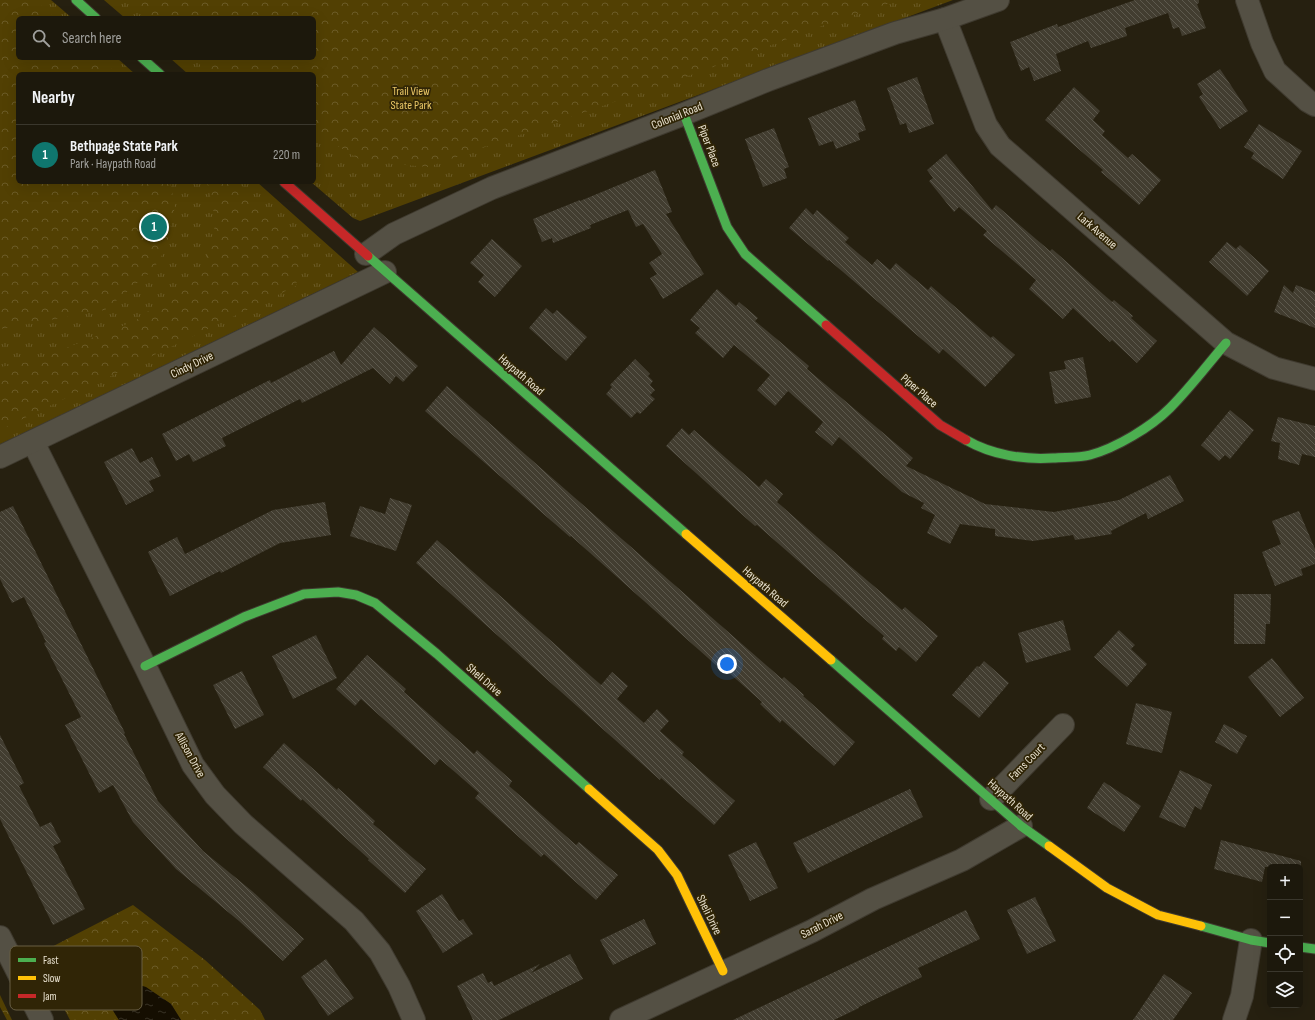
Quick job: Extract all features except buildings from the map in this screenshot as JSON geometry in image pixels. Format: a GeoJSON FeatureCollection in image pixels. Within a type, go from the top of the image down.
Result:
{"type":"FeatureCollection","features":[{"type":"Feature","properties":{"kind":"street"},"geometry":{"type":"LineString","coordinates":[[76,0],[94,16]]}},
{"type":"Feature","properties":{"kind":"street","name":"Colonial Road"},"geometry":{"type":"LineString","coordinates":[[366,254],[394,234],[492,188],[768,80],[888,36],[946,19],[998,0]]}},
{"type":"Feature","properties":{"kind":"street"},"geometry":{"type":"LineString","coordinates":[[1247,0],[1262,43],[1275,71],[1308,101],[1315,105]]}},
{"type":"Feature","properties":{"kind":"street","name":"Lark Avenue"},"geometry":{"type":"LineString","coordinates":[[946,19],[986,125],[1000,146],[1226,343],[1274,368],[1315,378]]}},
{"type":"Feature","properties":{"kind":"street"},"geometry":{"type":"LineString","coordinates":[[144,60],[158,72]]}},
{"type":"Feature","properties":{"kind":"street","name":"Piper Place"},"geometry":{"type":"LineString","coordinates":[[684,114],[727,226],[745,254],[940,425],[975,445],[1013,456],[1041,459],[1089,455],[1113,446],[1135,435],[1170,408],[1226,343]]}},
{"type":"Feature","properties":{"kind":"street","name":"Haypath Road"},"geometry":{"type":"LineString","coordinates":[[286,184],[366,254],[384,272],[1021,826],[1107,888],[1158,915],[1260,941]]}},
{"type":"Feature","properties":{"kind":"street","name":"Cindy Drive"},"geometry":{"type":"LineString","coordinates":[[0,457],[384,272]]}},
{"type":"Feature","properties":{"kind":"street","name":"Allison Drive"},"geometry":{"type":"LineString","coordinates":[[33,442],[193,765],[215,796],[243,824],[354,922],[380,952],[399,986],[414,1020]]}},
{"type":"Feature","properties":{"kind":"street","name":"Sheli Drive"},"geometry":{"type":"LineString","coordinates":[[145,666],[244,618],[304,594],[338,592],[356,595],[375,603],[443,660],[658,850],[677,875],[723,971]]}},
{"type":"Feature","properties":{"kind":"street","name":"Fams Court"},"geometry":{"type":"LineString","coordinates":[[991,799],[1063,725]]}},
{"type":"Feature","properties":{"kind":"street","name":"Sarah Drive"},"geometry":{"type":"LineString","coordinates":[[621,1020],[723,971],[812,931],[873,899],[962,860],[1021,826]]}},
{"type":"Feature","properties":{"kind":"street"},"geometry":{"type":"LineString","coordinates":[[0,937],[10,957]]}},
{"type":"Feature","properties":{"kind":"street"},"geometry":{"type":"LineString","coordinates":[[1234,1020],[1260,941]]}},
{"type":"Feature","properties":{"kind":"street"},"geometry":{"type":"LineString","coordinates":[[1303,948],[1315,950]]}},
{"type":"Feature","properties":{"kind":"street"},"geometry":{"type":"LineString","coordinates":[[37,1010],[42,1020]]}},
{"type":"Feature","properties":{"kind":"green space"},"geometry":{"type":"Polygon","coordinates":[[[0,0],[51,0],[70,16],[16,16],[16,60],[119,60],[133,72],[16,72],[16,184],[259,184],[358,272],[0,445],[0,0]]]}},
{"type":"Feature","properties":{"kind":"green space"},"geometry":{"type":"Polygon","coordinates":[[[0,0],[35,0],[53,16],[16,16],[16,60],[102,60],[115,72],[16,72],[16,184],[170,184],[175,206],[166,248],[153,270],[105,310],[0,329],[0,0]]]}},
{"type":"Feature","properties":{"kind":"green space","name":"Trail View State Park"},"geometry":{"type":"Polygon","coordinates":[[[104,0],[953,0],[360,221],[353,218],[313,184],[316,184],[316,72],[186,72],[172,60],[316,60],[316,16],[123,16],[104,0]]]}},
{"type":"Feature","properties":{"kind":"green space","name":"Trail View State Park"},"geometry":{"type":"Polygon","coordinates":[[[134,0],[900,0],[838,20],[705,70],[428,167],[362,161],[325,138],[316,130],[316,72],[237,72],[226,66],[218,72],[208,72],[195,60],[316,60],[316,16],[149,16],[134,0]]]}},
{"type":"Feature","properties":{"kind":"green space"},"geometry":{"type":"Polygon","coordinates":[[[207,184],[240,184],[302,246],[296,286],[0,430],[0,367],[33,361],[135,321],[203,270],[216,222],[207,184]]]}},
{"type":"Feature","properties":{"kind":"green space"},"geometry":{"type":"Polygon","coordinates":[[[133,905],[205,960],[260,1010],[265,1020],[181,1020],[171,1004],[142,987],[142,946],[53,946],[133,905]]]}},
{"type":"Feature","properties":{"kind":"green space"},"geometry":{"type":"Polygon","coordinates":[[[0,995],[12,1020],[7,1020],[0,1007],[0,995]]]}},
{"type":"Feature","properties":{"kind":"green space"},"geometry":{"type":"Polygon","coordinates":[[[65,1010],[113,1010],[119,1020],[70,1020],[65,1010]]]}},
{"type":"Feature","properties":{"kind":"water"},"geometry":{"type":"Polygon","coordinates":[[[142,986],[171,1004],[181,1020],[119,1020],[113,1010],[142,1010],[142,986]]]}},
{"type":"Feature","properties":{"kind":"traffic: fast"},"geometry":{"type":"LineString","coordinates":[[76,0],[94,16]]}},
{"type":"Feature","properties":{"kind":"traffic: fast"},"geometry":{"type":"LineString","coordinates":[[144,60],[158,72]]}},
{"type":"Feature","properties":{"kind":"traffic: fast"},"geometry":{"type":"LineString","coordinates":[[684,114],[727,227],[745,254],[826,325]]}},
{"type":"Feature","properties":{"kind":"traffic: fast"},"geometry":{"type":"LineString","coordinates":[[368,256],[686,534]]}},
{"type":"Feature","properties":{"kind":"traffic: fast"},"geometry":{"type":"LineString","coordinates":[[966,440],[997,453],[1031,458],[1081,457],[1100,452],[1133,436],[1162,415],[1185,392],[1226,343]]}},
{"type":"Feature","properties":{"kind":"traffic: fast"},"geometry":{"type":"LineString","coordinates":[[145,666],[244,617],[304,594],[338,592],[356,595],[375,603],[437,654],[589,789]]}},
{"type":"Feature","properties":{"kind":"traffic: fast"},"geometry":{"type":"LineString","coordinates":[[831,660],[1021,826],[1049,846]]}},
{"type":"Feature","properties":{"kind":"traffic: fast"},"geometry":{"type":"LineString","coordinates":[[1201,926],[1251,940],[1267,943]]}},
{"type":"Feature","properties":{"kind":"traffic: fast"},"geometry":{"type":"LineString","coordinates":[[1303,947],[1315,949]]}},
{"type":"Feature","properties":{"kind":"traffic: slow"},"geometry":{"type":"LineString","coordinates":[[686,534],[831,660]]}},
{"type":"Feature","properties":{"kind":"traffic: slow"},"geometry":{"type":"LineString","coordinates":[[589,789],[658,850],[677,875],[723,971]]}},
{"type":"Feature","properties":{"kind":"traffic: slow"},"geometry":{"type":"LineString","coordinates":[[1049,846],[1107,888],[1158,915],[1201,926]]}},
{"type":"Feature","properties":{"kind":"traffic: jam"},"geometry":{"type":"LineString","coordinates":[[286,184],[368,256]]}},
{"type":"Feature","properties":{"kind":"traffic: jam"},"geometry":{"type":"LineString","coordinates":[[826,325],[940,425],[966,440]]}},
{"type":"Feature","properties":{"kind":"place","name":"Bethpage State Park"},"geometry":{"type":"Point","coordinates":[154,227]}}]}
